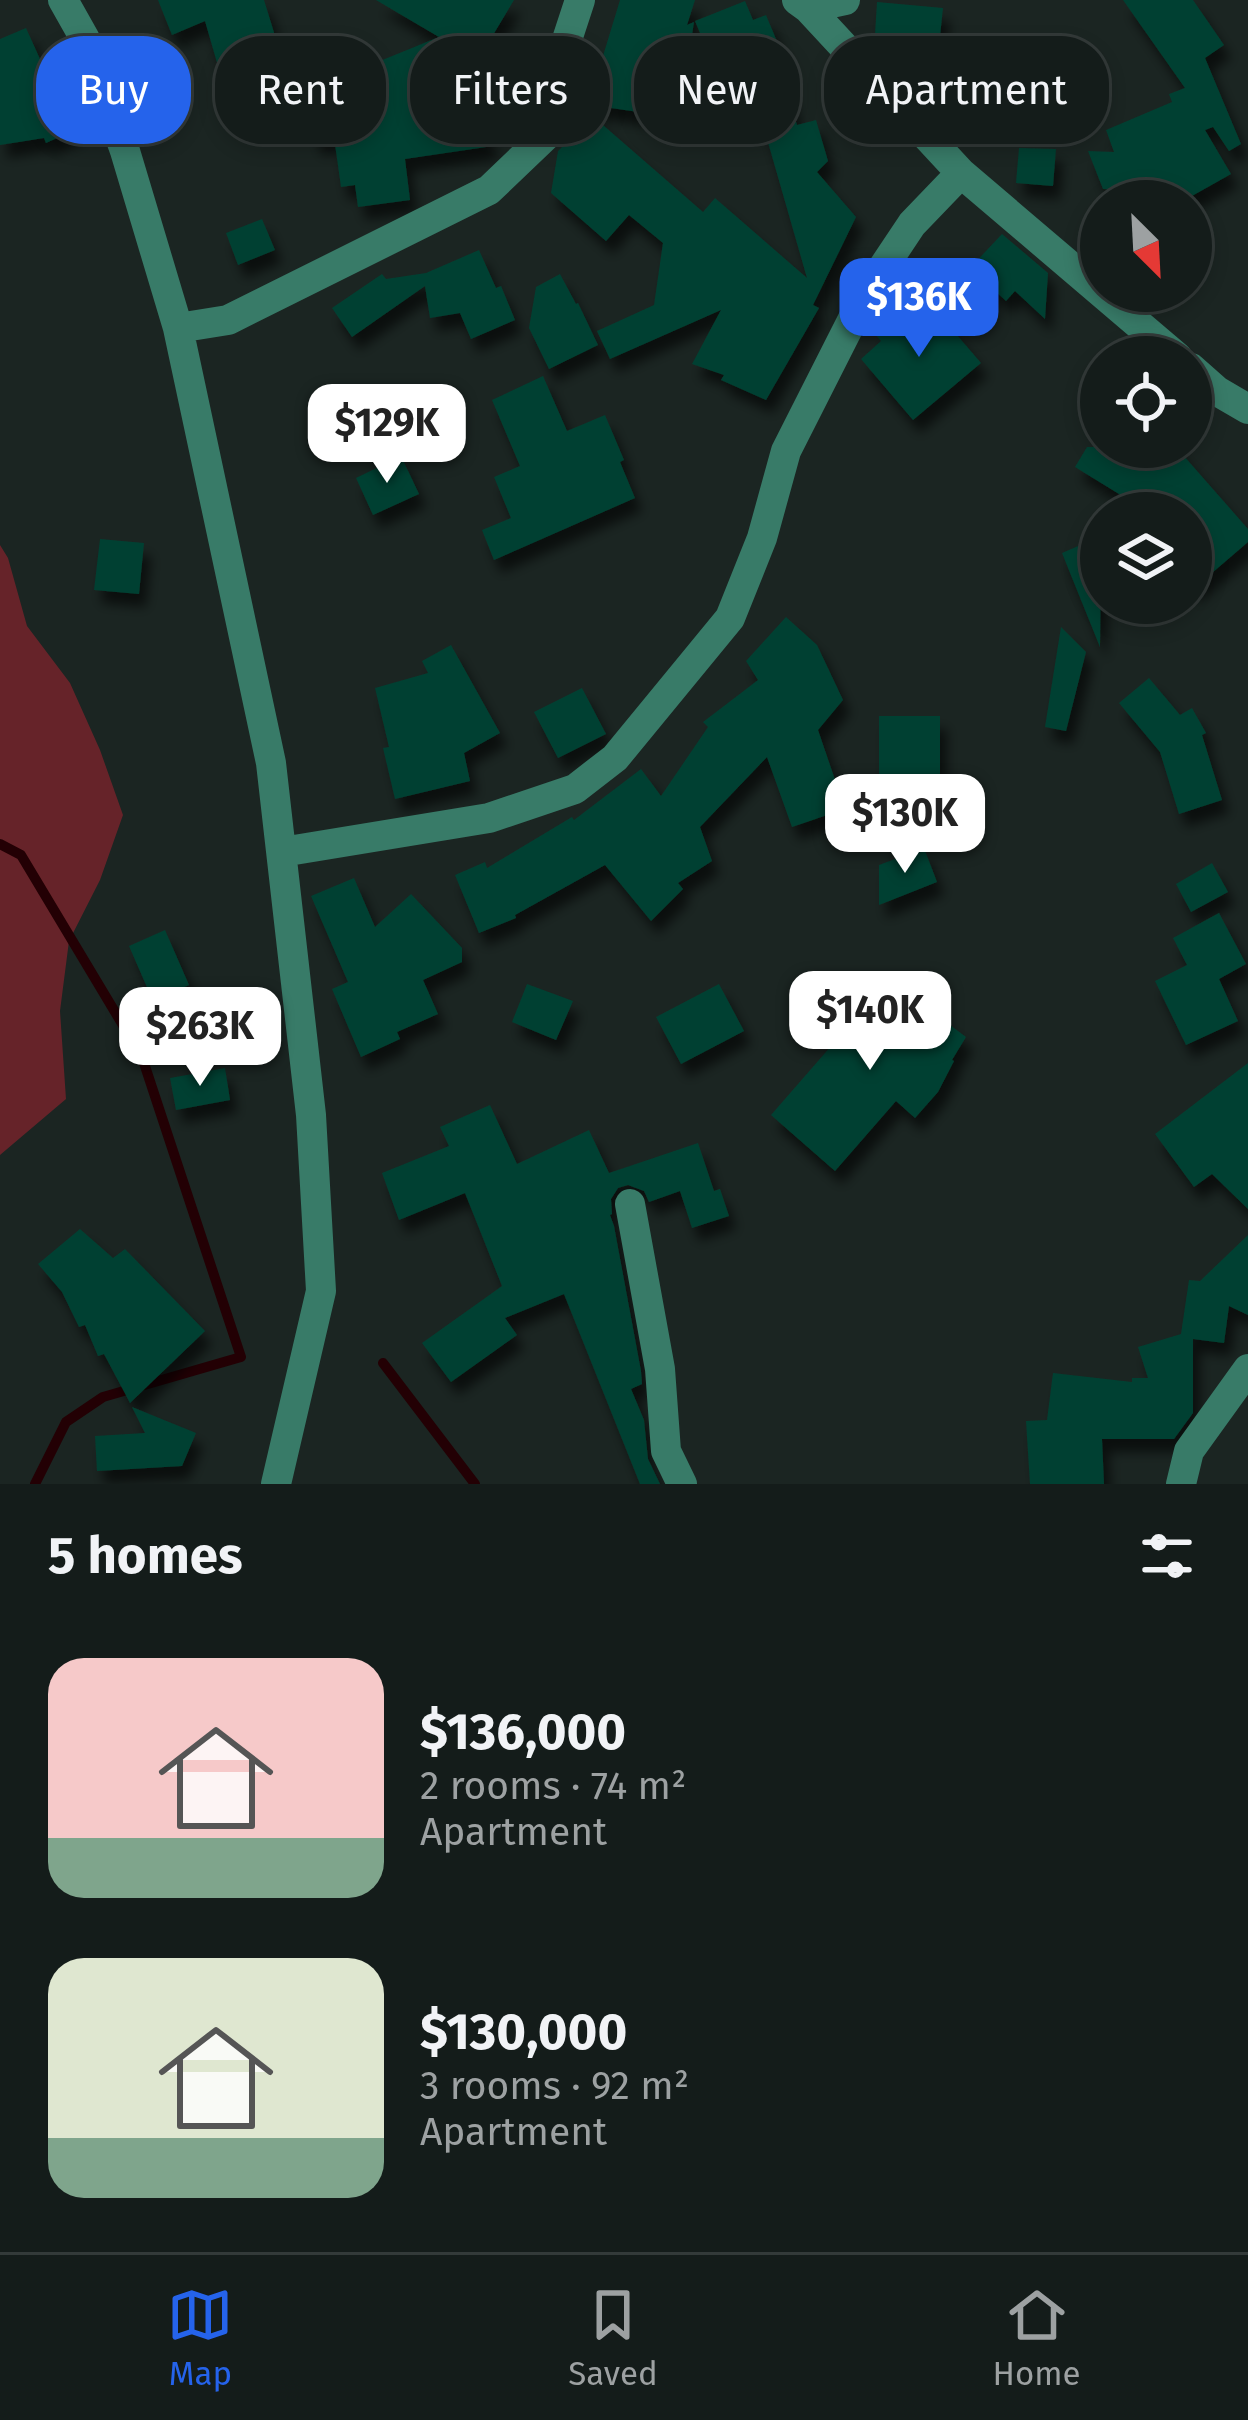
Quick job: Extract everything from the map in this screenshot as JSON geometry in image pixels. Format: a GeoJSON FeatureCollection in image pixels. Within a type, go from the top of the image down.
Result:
{"type":"FeatureCollection","features":[{"type":"Feature","properties":{"kind":"street"},"geometry":{"type":"LineString","coordinates":[[63,0],[85,39],[125,151],[178,328],[272,764],[311,1115],[321,1291],[276,1484]]}},
{"type":"Feature","properties":{"kind":"street"},"geometry":{"type":"LineString","coordinates":[[178,328],[228,320],[489,190],[556,126],[561,58],[580,0]]}},
{"type":"Feature","properties":{"kind":"street"},"geometry":{"type":"LineString","coordinates":[[802,4],[845,0]]}},
{"type":"Feature","properties":{"kind":"street"},"geometry":{"type":"LineString","coordinates":[[802,4],[961,173],[1153,336]]}},
{"type":"Feature","properties":{"kind":"street"},"geometry":{"type":"LineString","coordinates":[[282,852],[489,818],[575,789],[615,758],[730,618],[762,538],[786,451],[866,293],[912,224],[961,173]]}},
{"type":"Feature","properties":{"kind":"street"},"geometry":{"type":"LineString","coordinates":[[1212,387],[1248,409]]}},
{"type":"Feature","properties":{"kind":"street"},"geometry":{"type":"LineString","coordinates":[[630,1204],[660,1369],[666,1451],[682,1484]]}},
{"type":"Feature","properties":{"kind":"street"},"geometry":{"type":"LineString","coordinates":[[1180,1484],[1189,1451],[1248,1369]]}},
{"type":"Feature","properties":{"kind":"shaded area"},"geometry":{"type":"Polygon","coordinates":[[[0,545],[27,626],[70,683],[123,815],[100,880],[69,941],[60,1011],[66,1099],[0,1155],[0,545]]]}},
{"type":"Feature","properties":{"kind":"building"},"geometry":{"type":"Polygon","coordinates":[[[158,0],[264,0],[275,36],[215,36],[215,56],[205,21],[172,35],[158,0]]]}},
{"type":"Feature","properties":{"kind":"building"},"geometry":{"type":"Polygon","coordinates":[[[376,0],[514,0],[492,36],[437,36],[376,0]]]}},
{"type":"Feature","properties":{"kind":"building"},"geometry":{"type":"Polygon","coordinates":[[[620,0],[695,0],[687,25],[694,22],[692,36],[634,36],[634,111],[610,108],[609,36],[620,0]]]}},
{"type":"Feature","properties":{"kind":"building"},"geometry":{"type":"Polygon","coordinates":[[[1123,0],[1193,0],[1224,45],[1205,58],[1241,144],[1229,151],[1213,127],[1205,130],[1231,174],[1212,185],[1212,180],[1099,180],[1088,151],[1114,152],[1109,129],[1172,102],[1169,94],[1185,88],[1123,0]]]}},
{"type":"Feature","properties":{"kind":"building"},"geometry":{"type":"Polygon","coordinates":[[[745,1],[753,20],[766,15],[775,36],[701,36],[695,21],[745,1]]]}},
{"type":"Feature","properties":{"kind":"building"},"geometry":{"type":"Polygon","coordinates":[[[877,2],[943,8],[940,36],[875,36],[877,2]]]}},
{"type":"Feature","properties":{"kind":"building"},"geometry":{"type":"Polygon","coordinates":[[[26,28],[36,50],[36,139],[0,145],[0,39],[26,28]]]}},
{"type":"Feature","properties":{"kind":"building"},"geometry":{"type":"Polygon","coordinates":[[[410,49],[410,144],[493,146],[405,159],[410,200],[358,207],[355,185],[341,187],[335,144],[386,144],[386,59],[410,49]]]}},
{"type":"Feature","properties":{"kind":"building"},"geometry":{"type":"Polygon","coordinates":[[[816,120],[828,161],[817,172],[856,217],[813,305],[819,308],[766,400],[721,380],[724,375],[692,364],[721,310],[610,359],[597,331],[654,305],[663,243],[629,215],[606,241],[551,193],[558,151],[565,144],[610,144],[610,131],[703,212],[715,198],[807,278],[768,144],[800,144],[800,124],[816,120]]]}},
{"type":"Feature","properties":{"kind":"building"},"geometry":{"type":"Polygon","coordinates":[[[1019,148],[1056,149],[1053,186],[1016,183],[1019,148]]]}},
{"type":"Feature","properties":{"kind":"building"},"geometry":{"type":"Polygon","coordinates":[[[262,219],[275,250],[238,265],[226,233],[262,219]]]}},
{"type":"Feature","properties":{"kind":"building"},"geometry":{"type":"Polygon","coordinates":[[[1002,234],[1048,273],[1045,319],[1015,291],[1006,301],[970,268],[1002,234]]]}},
{"type":"Feature","properties":{"kind":"building"},"geometry":{"type":"Polygon","coordinates":[[[479,250],[515,320],[471,339],[460,313],[430,318],[425,286],[352,337],[332,308],[382,274],[386,279],[426,273],[479,250]]]}},
{"type":"Feature","properties":{"kind":"building"},"geometry":{"type":"Polygon","coordinates":[[[560,274],[598,345],[549,369],[529,328],[536,287],[560,274]]]}},
{"type":"Feature","properties":{"kind":"building"},"geometry":{"type":"Polygon","coordinates":[[[933,307],[981,363],[913,420],[861,359],[881,341],[875,334],[904,310],[914,323],[933,307]]]}},
{"type":"Feature","properties":{"kind":"building"},"geometry":{"type":"Polygon","coordinates":[[[543,376],[567,431],[605,415],[635,498],[494,560],[482,530],[511,518],[494,477],[520,466],[492,400],[543,376]]]}},
{"type":"Feature","properties":{"kind":"building"},"geometry":{"type":"Polygon","coordinates":[[[401,456],[419,494],[373,515],[356,478],[401,456]]]}},
{"type":"Feature","properties":{"kind":"building"},"geometry":{"type":"Polygon","coordinates":[[[1080,459],[1080,468],[1194,468],[1248,529],[1248,542],[1212,573],[1212,492],[1116,492],[1075,467],[1080,459]]]}},
{"type":"Feature","properties":{"kind":"building"},"geometry":{"type":"Polygon","coordinates":[[[100,539],[144,543],[139,594],[94,590],[100,539]]]}},
{"type":"Feature","properties":{"kind":"building"},"geometry":{"type":"Polygon","coordinates":[[[1080,545],[1080,598],[1062,553],[1080,545]]]}},
{"type":"Feature","properties":{"kind":"building"},"geometry":{"type":"Polygon","coordinates":[[[786,617],[817,645],[843,700],[818,730],[845,809],[792,827],[767,757],[700,827],[712,861],[678,883],[683,889],[651,921],[605,865],[516,918],[479,933],[455,875],[485,862],[487,868],[574,820],[641,769],[661,796],[708,727],[703,722],[758,680],[746,661],[786,617]]]}},
{"type":"Feature","properties":{"kind":"building"},"geometry":{"type":"Polygon","coordinates":[[[1091,624],[1100,624],[1100,647],[1091,624]]]}},
{"type":"Feature","properties":{"kind":"building"},"geometry":{"type":"Polygon","coordinates":[[[1061,627],[1086,652],[1066,731],[1045,727],[1061,627]]]}},
{"type":"Feature","properties":{"kind":"building"},"geometry":{"type":"Polygon","coordinates":[[[451,645],[500,733],[464,753],[470,781],[395,799],[375,688],[428,673],[422,661],[451,645]]]}},
{"type":"Feature","properties":{"kind":"building"},"geometry":{"type":"Polygon","coordinates":[[[1149,678],[1180,715],[1192,708],[1206,733],[1202,735],[1222,800],[1179,814],[1160,752],[1119,703],[1149,678]]]}},
{"type":"Feature","properties":{"kind":"building"},"geometry":{"type":"Polygon","coordinates":[[[582,688],[606,734],[558,758],[534,712],[582,688]]]}},
{"type":"Feature","properties":{"kind":"building"},"geometry":{"type":"Polygon","coordinates":[[[879,716],[940,716],[940,783],[879,784],[879,716]]]}},
{"type":"Feature","properties":{"kind":"building"},"geometry":{"type":"Polygon","coordinates":[[[924,848],[937,882],[879,905],[879,865],[924,848]]]}},
{"type":"Feature","properties":{"kind":"building"},"geometry":{"type":"Polygon","coordinates":[[[1212,863],[1228,892],[1191,912],[1176,884],[1212,863]]]}},
{"type":"Feature","properties":{"kind":"building"},"geometry":{"type":"Polygon","coordinates":[[[354,878],[375,927],[411,894],[462,948],[462,962],[423,980],[438,1014],[397,1032],[400,1039],[361,1057],[332,989],[348,982],[311,896],[354,878]]]}},
{"type":"Feature","properties":{"kind":"building"},"geometry":{"type":"Polygon","coordinates":[[[1219,913],[1246,964],[1219,979],[1238,1021],[1186,1045],[1155,981],[1187,965],[1173,938],[1219,913]]]}},
{"type":"Feature","properties":{"kind":"building"},"geometry":{"type":"Polygon","coordinates":[[[165,930],[189,985],[153,1001],[129,946],[165,930]]]}},
{"type":"Feature","properties":{"kind":"building"},"geometry":{"type":"Polygon","coordinates":[[[891,981],[966,1037],[938,1092],[915,1118],[896,1101],[835,1171],[771,1115],[832,1045],[824,1038],[844,1015],[891,981]]]}},
{"type":"Feature","properties":{"kind":"building"},"geometry":{"type":"Polygon","coordinates":[[[527,984],[573,1001],[556,1040],[512,1022],[527,984]]]}},
{"type":"Feature","properties":{"kind":"building"},"geometry":{"type":"Polygon","coordinates":[[[719,984],[744,1031],[681,1064],[656,1017],[719,984]]]}},
{"type":"Feature","properties":{"kind":"building"},"geometry":{"type":"Polygon","coordinates":[[[1248,1063],[1248,1209],[1212,1174],[1194,1187],[1155,1134],[1248,1063]]]}},
{"type":"Feature","properties":{"kind":"building"},"geometry":{"type":"Polygon","coordinates":[[[225,1068],[230,1100],[176,1110],[170,1078],[225,1068]]]}},
{"type":"Feature","properties":{"kind":"building"},"geometry":{"type":"Polygon","coordinates":[[[490,1105],[517,1164],[589,1130],[609,1173],[698,1143],[714,1191],[720,1189],[729,1216],[692,1228],[680,1191],[649,1202],[644,1191],[628,1185],[618,1188],[611,1199],[610,1215],[641,1371],[642,1384],[631,1389],[644,1420],[648,1459],[660,1484],[640,1484],[564,1294],[505,1318],[517,1335],[451,1382],[422,1343],[502,1286],[465,1193],[399,1220],[382,1173],[449,1146],[440,1127],[490,1105]]]}},
{"type":"Feature","properties":{"kind":"building"},"geometry":{"type":"Polygon","coordinates":[[[80,1229],[113,1258],[125,1249],[205,1331],[130,1403],[104,1354],[98,1356],[85,1325],[79,1327],[62,1292],[38,1264],[80,1229]]]}},
{"type":"Feature","properties":{"kind":"building"},"geometry":{"type":"Polygon","coordinates":[[[1248,1235],[1248,1315],[1229,1306],[1224,1343],[1193,1339],[1193,1413],[1174,1439],[1102,1439],[1104,1484],[1030,1484],[1026,1421],[1047,1420],[1053,1373],[1132,1382],[1132,1378],[1148,1378],[1138,1347],[1181,1334],[1189,1280],[1200,1281],[1248,1235]]]}},
{"type":"Feature","properties":{"kind":"building"},"geometry":{"type":"Polygon","coordinates":[[[132,1407],[196,1433],[182,1466],[97,1471],[95,1436],[145,1433],[132,1407]]]}},
{"type":"Feature","properties":{"kind":"waterway"},"geometry":{"type":"LineString","coordinates":[[0,844],[21,855],[142,1057],[241,1357],[103,1397],[66,1422],[35,1484]]}},
{"type":"Feature","properties":{"kind":"waterway"},"geometry":{"type":"LineString","coordinates":[[383,1363],[475,1484]]}}]}
